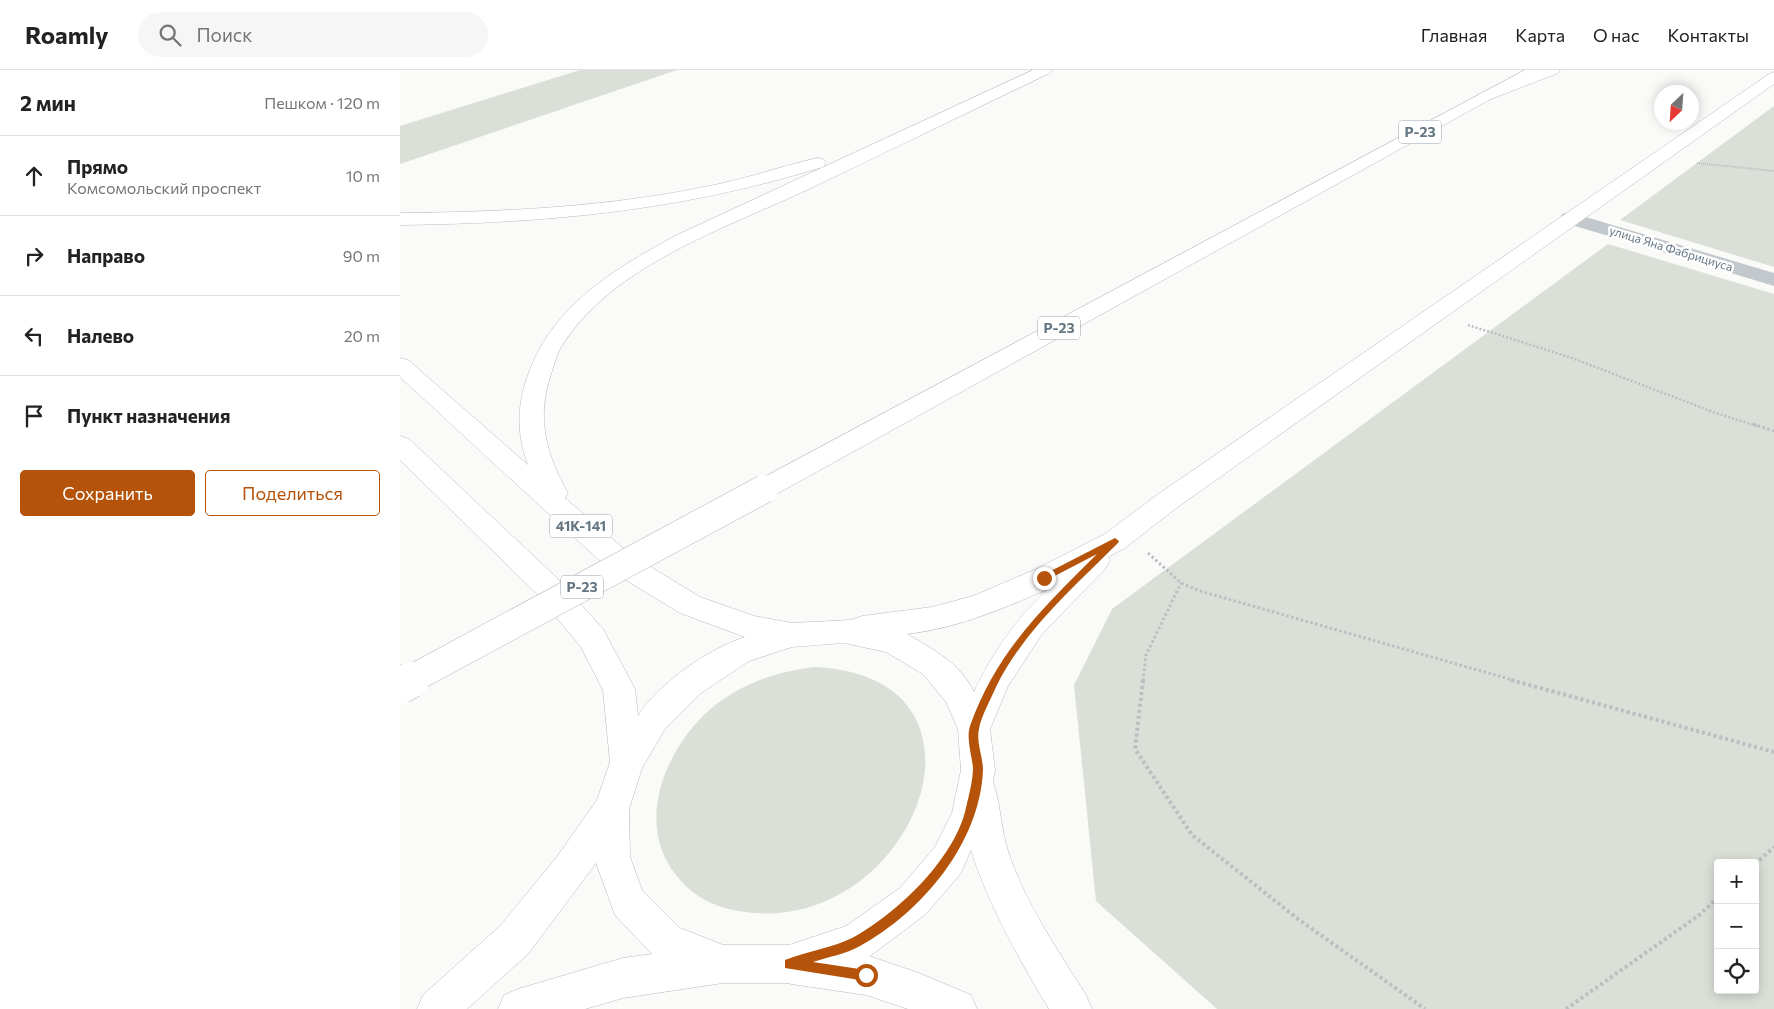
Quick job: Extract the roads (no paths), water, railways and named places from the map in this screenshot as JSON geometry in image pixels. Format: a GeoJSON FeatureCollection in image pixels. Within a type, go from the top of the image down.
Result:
{"type":"FeatureCollection","features":[{"type":"Feature","properties":{"kind":"main road"},"geometry":{"type":"LineString","coordinates":[[567,513],[540,469],[531,425],[531,402],[537,371],[551,343],[572,316],[620,277],[656,255],[1045,70]]}},
{"type":"Feature","properties":{"kind":"main road"},"geometry":{"type":"LineString","coordinates":[[1354,168],[1512,70]]}},
{"type":"Feature","properties":{"kind":"main road","name":"Р-23"},"geometry":{"type":"LineString","coordinates":[[400,686],[1536,70]]}},
{"type":"Feature","properties":{"kind":"main road"},"geometry":{"type":"LineString","coordinates":[[1486,96],[1553,70]]}},
{"type":"Feature","properties":{"kind":"main road"},"geometry":{"type":"LineString","coordinates":[[974,729],[993,684],[1013,649],[1045,611],[1121,537],[1166,502],[1774,76]]}},
{"type":"Feature","properties":{"kind":"main road"},"geometry":{"type":"LineString","coordinates":[[400,218],[452,219],[580,212],[697,196],[796,170],[845,153],[991,95]]}},
{"type":"Feature","properties":{"kind":"main road","name":"41К-141"},"geometry":{"type":"LineString","coordinates":[[400,365],[621,563],[690,605],[753,628],[792,634]]}},
{"type":"Feature","properties":{"kind":"main road"},"geometry":{"type":"LineString","coordinates":[[400,445],[547,586],[592,638],[619,689],[627,762]]}},
{"type":"Feature","properties":{"kind":"main road"},"geometry":{"type":"LineString","coordinates":[[437,1009],[514,940],[570,871],[612,809],[627,762],[654,718],[690,683],[739,652],[792,634],[844,631],[932,619],[979,606],[1044,578],[1121,537]]}},
{"type":"Feature","properties":{"kind":"main road"},"geometry":{"type":"LineString","coordinates":[[844,631],[893,641],[934,665],[958,693],[974,729],[980,818],[991,862],[1020,923],[1072,1009]]}},
{"type":"Feature","properties":{"kind":"main road"},"geometry":{"type":"LineString","coordinates":[[790,964],[856,942],[913,902],[948,860],[969,815],[978,770]]}},
{"type":"Feature","properties":{"kind":"main road"},"geometry":{"type":"LineString","coordinates":[[612,809],[612,857],[628,902],[667,942],[723,964]]}},
{"type":"Feature","properties":{"kind":"main road"},"geometry":{"type":"LineString","coordinates":[[518,1009],[623,978],[723,964],[790,964],[866,975],[919,993],[957,1009]]}},
{"type":"Feature","properties":{"kind":"street","name":"улица Яна Фабрициуса"},"geometry":{"type":"LineString","coordinates":[[1569,218],[1774,280]]}}]}
